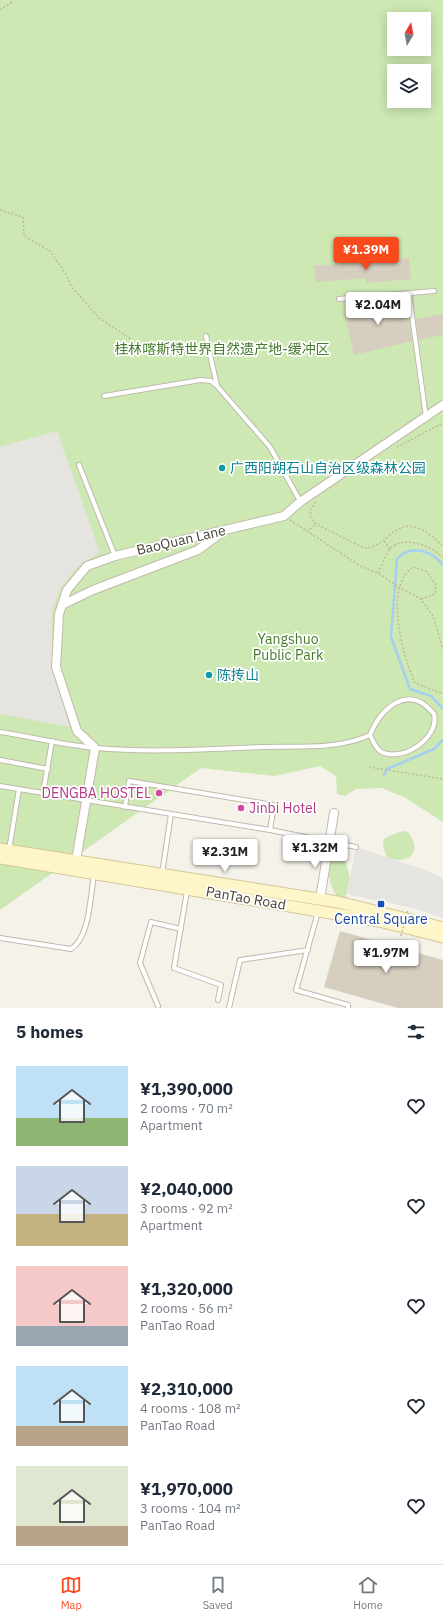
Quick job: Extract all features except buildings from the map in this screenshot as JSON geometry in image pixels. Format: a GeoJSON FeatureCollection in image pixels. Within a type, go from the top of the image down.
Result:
{"type":"FeatureCollection","features":[{"type":"Feature","properties":{"kind":"main road","name":"PanTao Road"},"geometry":{"type":"LineString","coordinates":[[4,850],[162,874],[320,905],[443,937]]}},
{"type":"Feature","properties":{"kind":"main road","name":"PanTao Road"},"geometry":{"type":"LineString","coordinates":[[0,858],[188,888],[320,905],[361,907],[443,928]]}},
{"type":"Feature","properties":{"kind":"street","name":"BaoQuan Lane"},"geometry":{"type":"LineString","coordinates":[[95,748],[77,731],[56,667],[59,614],[67,590],[87,566],[115,556],[284,516],[300,502],[443,405]]}},
{"type":"Feature","properties":{"kind":"street"},"geometry":{"type":"LineString","coordinates":[[62,605],[93,590],[198,550],[223,531]]}},
{"type":"Feature","properties":{"kind":"street"},"geometry":{"type":"LineString","coordinates":[[76,861],[95,748]]}},
{"type":"Feature","properties":{"kind":"street"},"geometry":{"type":"LineString","coordinates":[[320,905],[334,813]]}},
{"type":"Feature","properties":{"kind":"lane"},"geometry":{"type":"LineString","coordinates":[[339,299],[434,291]]}},
{"type":"Feature","properties":{"kind":"lane"},"geometry":{"type":"LineString","coordinates":[[409,294],[426,417]]}},
{"type":"Feature","properties":{"kind":"lane"},"geometry":{"type":"LineString","coordinates":[[206,336],[217,386]]}},
{"type":"Feature","properties":{"kind":"lane"},"geometry":{"type":"LineString","coordinates":[[104,396],[201,380],[211,382],[217,386],[270,447],[300,502]]}},
{"type":"Feature","properties":{"kind":"lane"},"geometry":{"type":"LineString","coordinates":[[79,466],[115,556]]}},
{"type":"Feature","properties":{"kind":"lane"},"geometry":{"type":"LineString","coordinates":[[0,732],[95,748],[152,751],[264,747],[306,748],[359,740],[370,735],[373,726],[385,710],[403,700],[419,701],[434,714],[435,726],[429,736],[404,753],[395,755],[380,751],[376,747],[370,735]]}},
{"type":"Feature","properties":{"kind":"lane"},"geometry":{"type":"LineString","coordinates":[[43,793],[52,741]]}},
{"type":"Feature","properties":{"kind":"lane"},"geometry":{"type":"LineString","coordinates":[[0,760],[48,769]]}},
{"type":"Feature","properties":{"kind":"lane"},"geometry":{"type":"LineString","coordinates":[[124,807],[129,781],[274,805],[270,830]]}},
{"type":"Feature","properties":{"kind":"lane"},"geometry":{"type":"LineString","coordinates":[[0,786],[270,830],[356,847]]}},
{"type":"Feature","properties":{"kind":"lane"},"geometry":{"type":"LineString","coordinates":[[4,850],[19,789]]}},
{"type":"Feature","properties":{"kind":"lane"},"geometry":{"type":"LineString","coordinates":[[162,874],[171,814]]}},
{"type":"Feature","properties":{"kind":"lane"},"geometry":{"type":"LineString","coordinates":[[0,938],[71,949],[78,944],[83,937],[94,872]]}},
{"type":"Feature","properties":{"kind":"lane"},"geometry":{"type":"LineString","coordinates":[[188,888],[174,968],[221,984],[218,1000]]}},
{"type":"Feature","properties":{"kind":"lane"},"geometry":{"type":"LineString","coordinates":[[320,905],[296,990],[348,1004],[348,1008]]}},
{"type":"Feature","properties":{"kind":"lane"},"geometry":{"type":"LineString","coordinates":[[158,1006],[140,963],[149,928],[151,922],[180,929]]}},
{"type":"Feature","properties":{"kind":"lane"},"geometry":{"type":"LineString","coordinates":[[229,1008],[240,960],[308,950]]}},
{"type":"Feature","properties":{"kind":"path"},"geometry":{"type":"LineString","coordinates":[[0,10],[11,3],[10,0]]}},
{"type":"Feature","properties":{"kind":"path"},"geometry":{"type":"LineString","coordinates":[[0,210],[24,217],[24,236],[50,251],[66,274],[71,286],[99,318],[131,338]]}},
{"type":"Feature","properties":{"kind":"path"},"geometry":{"type":"LineString","coordinates":[[394,448],[443,423]]}},
{"type":"Feature","properties":{"kind":"path"},"geometry":{"type":"LineString","coordinates":[[316,502],[310,510],[311,518],[316,524],[364,548],[370,548],[384,541],[399,529],[410,526],[426,530],[443,546]]}},
{"type":"Feature","properties":{"kind":"path"},"geometry":{"type":"LineString","coordinates":[[284,516],[362,567],[378,573],[400,588],[422,598],[433,616],[443,649]]}},
{"type":"Feature","properties":{"kind":"path"},"geometry":{"type":"LineString","coordinates":[[307,532],[316,524]]}},
{"type":"Feature","properties":{"kind":"path"},"geometry":{"type":"LineString","coordinates":[[384,541],[390,549]]}},
{"type":"Feature","properties":{"kind":"path"},"geometry":{"type":"LineString","coordinates":[[378,573],[390,549],[397,544],[413,542],[426,546],[443,557]]}},
{"type":"Feature","properties":{"kind":"path"},"geometry":{"type":"LineString","coordinates":[[422,598],[434,594],[437,589],[432,578],[426,571],[413,567],[406,572],[402,578],[397,618],[399,636],[415,683],[443,694]]}},
{"type":"Feature","properties":{"kind":"path"},"geometry":{"type":"LineString","coordinates":[[369,767],[443,779]]}},
{"type":"Feature","properties":{"kind":"path"},"geometry":{"type":"LineString","coordinates":[[401,936],[408,910]]}},
{"type":"Feature","properties":{"kind":"green space","name":"桂林喀斯特世界自然遗产地-缓冲区"},"geometry":{"type":"Polygon","coordinates":[[[0,0],[443,0],[443,822],[404,797],[382,788],[356,789],[345,796],[337,794],[336,776],[320,766],[275,776],[201,768],[0,910],[0,0]]]}},
{"type":"Feature","properties":{"kind":"green space"},"geometry":{"type":"Polygon","coordinates":[[[403,831],[408,832],[412,839],[414,851],[407,858],[402,860],[387,858],[383,846],[384,839],[403,831]]]}},
{"type":"Feature","properties":{"kind":"green space"},"geometry":{"type":"Polygon","coordinates":[[[332,849],[342,849],[350,877],[345,900],[338,898],[334,892],[330,880],[329,862],[332,849]]]}},
{"type":"Feature","properties":{"kind":"shaded area"},"geometry":{"type":"Polygon","coordinates":[[[57,431],[100,552],[75,569],[59,591],[52,612],[52,669],[70,727],[0,714],[0,447],[57,431]]]}},
{"type":"Feature","properties":{"kind":"shaded area"},"geometry":{"type":"Polygon","coordinates":[[[356,847],[425,870],[443,878],[443,918],[413,908],[347,894],[356,847]]]}},
{"type":"Feature","properties":{"kind":"waterway"},"geometry":{"type":"LineString","coordinates":[[443,565],[433,556],[415,550],[403,554],[397,559],[391,637],[410,689],[431,696],[443,709]]}},
{"type":"Feature","properties":{"kind":"waterway"},"geometry":{"type":"LineString","coordinates":[[384,775],[387,769],[434,749],[443,740]]}},
{"type":"Feature","properties":{"kind":"place","name":"广西阳朔石山自治区级森林公园"},"geometry":{"type":"Point","coordinates":[222,468]}},
{"type":"Feature","properties":{"kind":"place","name":"陈抟山"},"geometry":{"type":"Point","coordinates":[209,675]}},
{"type":"Feature","properties":{"kind":"place","name":"DENGBA HOSTEL"},"geometry":{"type":"Point","coordinates":[159,793]}},
{"type":"Feature","properties":{"kind":"place","name":"Jinbi Hotel"},"geometry":{"type":"Point","coordinates":[241,808]}},
{"type":"Feature","properties":{"kind":"place","name":"Central Square"},"geometry":{"type":"Point","coordinates":[381,904]}},
{"type":"Feature","properties":{"kind":"park label","name":"Yangshuo Public Park"},"geometry":{"type":"Point","coordinates":[288,648]}}]}
